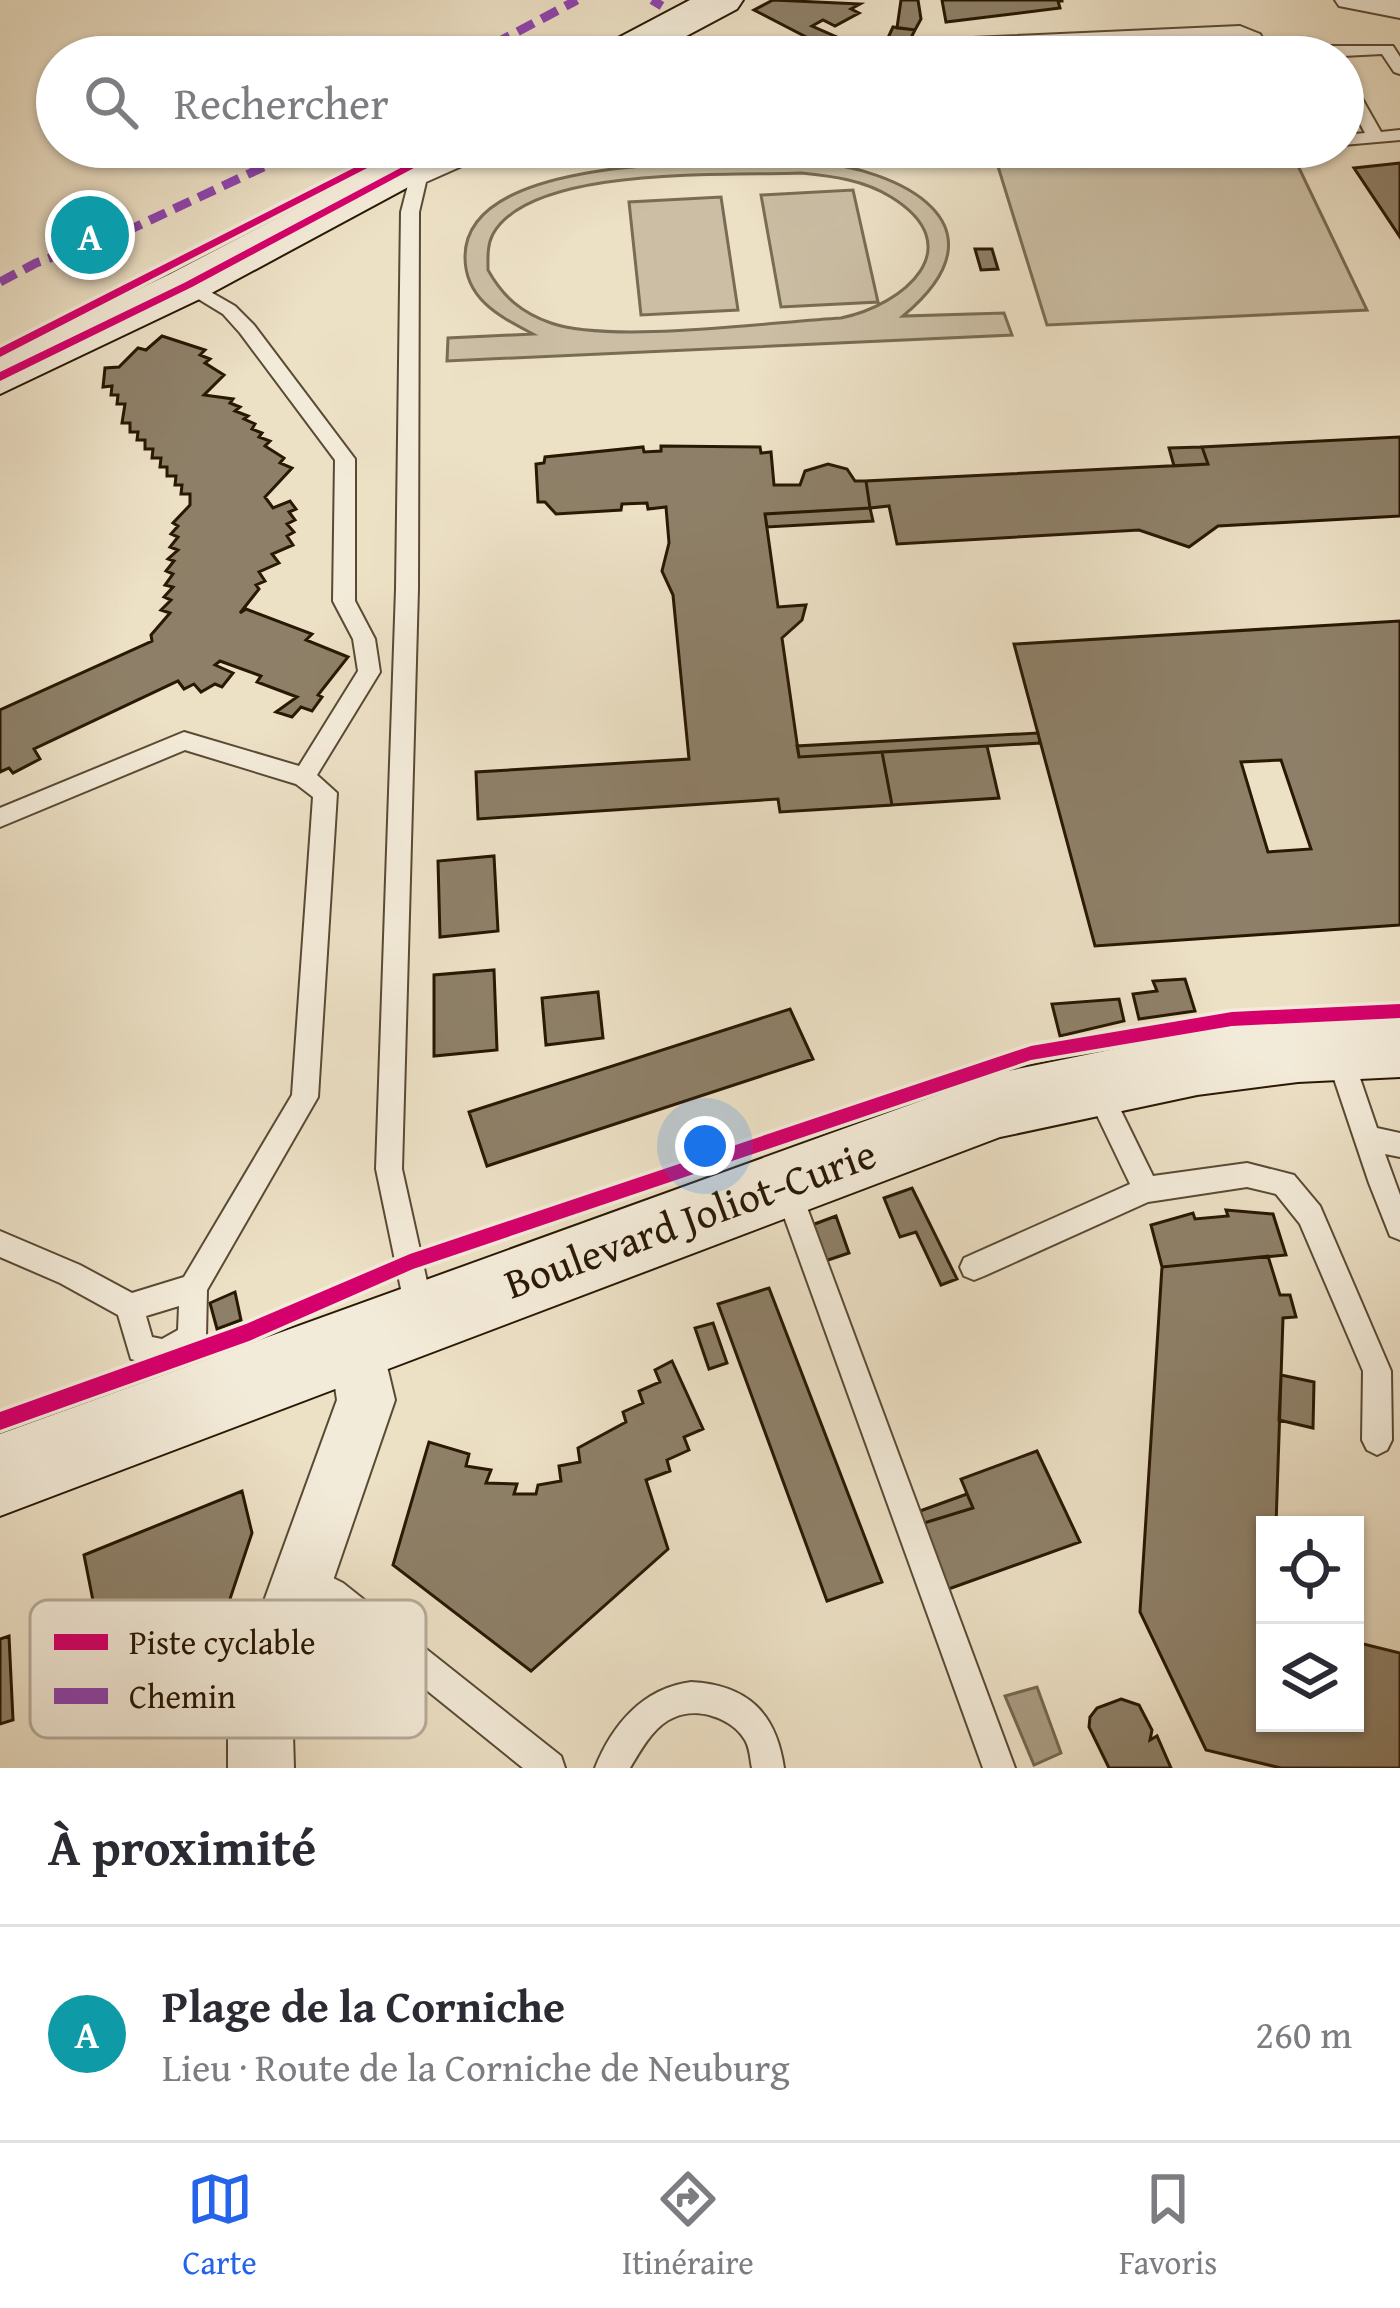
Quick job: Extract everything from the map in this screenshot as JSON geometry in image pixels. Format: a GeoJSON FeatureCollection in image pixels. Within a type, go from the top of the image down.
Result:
{"type":"FeatureCollection","features":[{"type":"Feature","properties":{"kind":"main road"},"geometry":{"type":"LineString","coordinates":[[657,36],[722,0]]}},
{"type":"Feature","properties":{"kind":"main road"},"geometry":{"type":"LineString","coordinates":[[0,377],[417,168]]}},
{"type":"Feature","properties":{"kind":"main road","name":"Boulevard Joliot-Curie"},"geometry":{"type":"LineString","coordinates":[[0,1475],[168,1383],[388,1328],[998,1105],[1093,1081],[1244,1055],[1368,1047]]}},
{"type":"Feature","properties":{"kind":"street"},"geometry":{"type":"LineString","coordinates":[[1350,0],[1400,9]]}},
{"type":"Feature","properties":{"kind":"street"},"geometry":{"type":"LineString","coordinates":[[297,1600],[388,1328]]}},
{"type":"Feature","properties":{"kind":"street"},"geometry":{"type":"LineString","coordinates":[[261,1738],[261,1768]]}},
{"type":"Feature","properties":{"kind":"lane"},"geometry":{"type":"LineString","coordinates":[[1143,36],[1240,32],[1251,36]]}},
{"type":"Feature","properties":{"kind":"lane"},"geometry":{"type":"LineString","coordinates":[[1364,50],[1387,49],[1400,69]]}},
{"type":"Feature","properties":{"kind":"lane"},"geometry":{"type":"LineString","coordinates":[[1364,116],[1376,137]]}},
{"type":"Feature","properties":{"kind":"lane"},"geometry":{"type":"LineString","coordinates":[[1364,138],[1400,136]]}},
{"type":"Feature","properties":{"kind":"lane"},"geometry":{"type":"LineString","coordinates":[[388,1328],[410,212],[422,168]]}},
{"type":"Feature","properties":{"kind":"lane"},"geometry":{"type":"LineString","coordinates":[[188,285],[229,310],[247,329],[345,459],[344,601],[364,639],[369,672],[304,776]]}},
{"type":"Feature","properties":{"kind":"lane"},"geometry":{"type":"LineString","coordinates":[[0,818],[184,741],[304,776],[325,794],[305,1097],[194,1288],[192,1337],[168,1383],[141,1348],[130,1307]]}},
{"type":"Feature","properties":{"kind":"lane"},"geometry":{"type":"LineString","coordinates":[[1368,1047],[1370,1138],[1378,1182],[1400,1227]]}},
{"type":"Feature","properties":{"kind":"lane"},"geometry":{"type":"LineString","coordinates":[[1093,1081],[1146,1190]]}},
{"type":"Feature","properties":{"kind":"lane"},"geometry":{"type":"LineString","coordinates":[[1370,1138],[1400,1145]]}},
{"type":"Feature","properties":{"kind":"lane"},"geometry":{"type":"LineString","coordinates":[[974,1267],[1146,1190],[1247,1175],[1284,1184],[1310,1215],[1376,1372],[1377,1439]]}},
{"type":"Feature","properties":{"kind":"lane"},"geometry":{"type":"LineString","coordinates":[[785,1184],[999,1768]]}},
{"type":"Feature","properties":{"kind":"lane"},"geometry":{"type":"LineString","coordinates":[[0,1244],[130,1307],[194,1288]]}},
{"type":"Feature","properties":{"kind":"lane"},"geometry":{"type":"LineString","coordinates":[[305,1579],[339,1600]]}},
{"type":"Feature","properties":{"kind":"lane"},"geometry":{"type":"LineString","coordinates":[[426,1669],[549,1768]]}},
{"type":"Feature","properties":{"kind":"lane"},"geometry":{"type":"LineString","coordinates":[[610,1768],[636,1728],[667,1704],[702,1696],[730,1708],[760,1732],[768,1768]]}},
{"type":"Feature","properties":{"kind":"shaded area"},"geometry":{"type":"Polygon","coordinates":[[[850,168],[877,175],[931,207],[946,229],[948,254],[934,283],[903,316],[1004,313],[1012,335],[447,361],[448,338],[533,334],[487,305],[471,285],[465,257],[477,222],[508,197],[554,180],[609,170],[850,168]],[[801,173],[728,174],[589,185],[547,196],[514,212],[493,234],[488,270],[514,303],[551,323],[578,329],[651,332],[841,318],[887,301],[906,287],[927,254],[926,235],[915,216],[881,191],[801,173]]]}},
{"type":"Feature","properties":{"kind":"shaded area"},"geometry":{"type":"Polygon","coordinates":[[[998,168],[1299,168],[1367,310],[1047,325],[998,168]]]}},
{"type":"Feature","properties":{"kind":"shaded area"},"geometry":{"type":"Polygon","coordinates":[[[853,190],[878,302],[781,307],[761,195],[853,190]]]}},
{"type":"Feature","properties":{"kind":"shaded area"},"geometry":{"type":"Polygon","coordinates":[[[721,197],[738,310],[641,315],[629,202],[721,197]]]}},
{"type":"Feature","properties":{"kind":"shaded area"},"geometry":{"type":"Polygon","coordinates":[[[1037,1687],[1061,1753],[1034,1765],[1005,1696],[1037,1687]]]}},
{"type":"Feature","properties":{"kind":"building"},"geometry":{"type":"Polygon","coordinates":[[[773,0],[860,4],[851,9],[859,13],[835,26],[823,20],[812,26],[835,36],[804,36],[754,10],[773,0]]]}},
{"type":"Feature","properties":{"kind":"building"},"geometry":{"type":"Polygon","coordinates":[[[901,0],[918,0],[921,19],[915,30],[897,28],[901,0]]]}},
{"type":"Feature","properties":{"kind":"building"},"geometry":{"type":"Polygon","coordinates":[[[942,0],[1062,1],[1058,1],[1060,8],[946,22],[942,0]]]}},
{"type":"Feature","properties":{"kind":"building"},"geometry":{"type":"Polygon","coordinates":[[[893,27],[915,30],[912,36],[889,36],[893,27]]]}},
{"type":"Feature","properties":{"kind":"building"},"geometry":{"type":"Polygon","coordinates":[[[1400,163],[1400,237],[1354,168],[1400,163]]]}},
{"type":"Feature","properties":{"kind":"building"},"geometry":{"type":"Polygon","coordinates":[[[975,249],[992,249],[998,269],[981,270],[975,249]]]}},
{"type":"Feature","properties":{"kind":"building"},"geometry":{"type":"Polygon","coordinates":[[[162,336],[205,350],[200,355],[210,359],[205,363],[224,375],[204,395],[233,399],[230,403],[240,407],[235,411],[248,416],[244,419],[255,424],[252,429],[262,433],[259,437],[270,441],[265,446],[284,458],[280,463],[292,468],[265,497],[273,508],[290,501],[296,509],[289,512],[295,520],[287,524],[294,532],[287,536],[293,545],[272,554],[279,563],[259,572],[265,581],[256,585],[259,589],[240,613],[246,609],[312,634],[306,640],[348,657],[318,695],[322,697],[312,711],[301,707],[292,717],[276,712],[297,697],[257,682],[261,676],[220,661],[215,665],[233,673],[222,687],[215,684],[201,692],[194,684],[184,689],[178,681],[34,749],[40,759],[13,773],[9,768],[0,772],[0,710],[152,641],[151,635],[170,613],[161,610],[171,600],[164,597],[173,587],[165,585],[173,574],[166,571],[174,561],[168,559],[178,550],[170,547],[178,537],[171,534],[178,526],[173,523],[190,505],[190,494],[181,494],[176,476],[167,476],[167,467],[160,467],[161,458],[152,458],[153,449],[145,449],[145,440],[137,440],[138,432],[130,432],[130,423],[122,423],[125,404],[117,404],[112,386],[103,387],[105,368],[119,367],[138,348],[146,350],[162,336]]]}},
{"type":"Feature","properties":{"kind":"building"},"geometry":{"type":"Polygon","coordinates":[[[1400,437],[1400,516],[1218,526],[1189,547],[1139,530],[897,544],[889,506],[870,508],[866,481],[1208,464],[1202,447],[1400,437]]]}},
{"type":"Feature","properties":{"kind":"building"},"geometry":{"type":"Polygon","coordinates":[[[661,446],[760,447],[761,453],[771,452],[774,485],[800,485],[805,471],[828,464],[847,469],[855,481],[866,481],[870,508],[765,514],[778,607],[806,605],[802,620],[782,638],[799,757],[882,752],[892,805],[780,812],[778,799],[478,819],[476,772],[689,759],[673,595],[662,571],[669,543],[666,507],[622,504],[621,510],[556,514],[545,502],[538,502],[536,464],[544,463],[545,457],[643,447],[644,452],[661,451],[661,446]]]}},
{"type":"Feature","properties":{"kind":"building"},"geometry":{"type":"Polygon","coordinates":[[[1202,447],[1208,464],[1174,466],[1169,448],[1202,447]]]}},
{"type":"Feature","properties":{"kind":"building"},"geometry":{"type":"Polygon","coordinates":[[[870,508],[873,521],[767,527],[765,514],[870,508]]]}},
{"type":"Feature","properties":{"kind":"building"},"geometry":{"type":"Polygon","coordinates":[[[1400,621],[1400,925],[1095,946],[1014,644],[1400,621]],[[1281,760],[1241,762],[1268,852],[1311,849],[1281,760]]]}},
{"type":"Feature","properties":{"kind":"building"},"geometry":{"type":"Polygon","coordinates":[[[1038,733],[1040,743],[799,757],[797,746],[1038,733]]]}},
{"type":"Feature","properties":{"kind":"building"},"geometry":{"type":"Polygon","coordinates":[[[987,746],[999,798],[892,805],[882,752],[987,746]]]}},
{"type":"Feature","properties":{"kind":"building"},"geometry":{"type":"Polygon","coordinates":[[[494,856],[498,931],[440,937],[438,861],[494,856]]]}},
{"type":"Feature","properties":{"kind":"building"},"geometry":{"type":"Polygon","coordinates":[[[494,970],[497,1050],[434,1056],[434,975],[494,970]]]}},
{"type":"Feature","properties":{"kind":"building"},"geometry":{"type":"Polygon","coordinates":[[[1185,979],[1195,1011],[1139,1019],[1133,994],[1157,991],[1153,981],[1185,979]]]}},
{"type":"Feature","properties":{"kind":"building"},"geometry":{"type":"Polygon","coordinates":[[[598,992],[603,1038],[546,1045],[542,998],[598,992]]]}},
{"type":"Feature","properties":{"kind":"building"},"geometry":{"type":"Polygon","coordinates":[[[1119,999],[1124,1021],[1060,1036],[1052,1004],[1119,999]]]}},
{"type":"Feature","properties":{"kind":"building"},"geometry":{"type":"Polygon","coordinates":[[[790,1009],[813,1059],[487,1166],[469,1112],[790,1009]]]}},
{"type":"Feature","properties":{"kind":"building"},"geometry":{"type":"Polygon","coordinates":[[[912,1188],[957,1279],[941,1285],[916,1232],[900,1237],[884,1198],[912,1188]]]}},
{"type":"Feature","properties":{"kind":"building"},"geometry":{"type":"Polygon","coordinates":[[[1226,1210],[1273,1214],[1286,1255],[1162,1267],[1151,1225],[1193,1213],[1195,1219],[1228,1216],[1226,1210]]]}},
{"type":"Feature","properties":{"kind":"building"},"geometry":{"type":"Polygon","coordinates":[[[836,1216],[849,1253],[825,1261],[812,1225],[836,1216]]]}},
{"type":"Feature","properties":{"kind":"building"},"geometry":{"type":"Polygon","coordinates":[[[1268,1256],[1280,1295],[1290,1295],[1296,1317],[1283,1318],[1276,1516],[1256,1516],[1256,1732],[1364,1732],[1364,1644],[1400,1653],[1400,1768],[1281,1768],[1206,1750],[1140,1612],[1162,1267],[1268,1256]]]}},
{"type":"Feature","properties":{"kind":"building"},"geometry":{"type":"Polygon","coordinates":[[[769,1288],[882,1582],[827,1601],[718,1304],[769,1288]]]}},
{"type":"Feature","properties":{"kind":"building"},"geometry":{"type":"Polygon","coordinates":[[[235,1292],[241,1320],[217,1329],[210,1303],[235,1292]]]}},
{"type":"Feature","properties":{"kind":"building"},"geometry":{"type":"Polygon","coordinates":[[[713,1323],[727,1363],[709,1369],[695,1328],[713,1323]]]}},
{"type":"Feature","properties":{"kind":"building"},"geometry":{"type":"Polygon","coordinates":[[[672,1361],[703,1429],[684,1437],[689,1450],[667,1460],[670,1471],[646,1480],[668,1549],[531,1671],[393,1565],[429,1442],[469,1454],[466,1466],[491,1470],[486,1483],[517,1484],[514,1494],[536,1494],[538,1485],[561,1481],[559,1466],[580,1462],[578,1448],[626,1422],[623,1412],[643,1403],[639,1391],[660,1382],[655,1370],[672,1361]]]}},
{"type":"Feature","properties":{"kind":"building"},"geometry":{"type":"Polygon","coordinates":[[[1281,1375],[1314,1382],[1313,1428],[1279,1420],[1281,1375]]]}},
{"type":"Feature","properties":{"kind":"building"},"geometry":{"type":"Polygon","coordinates":[[[1037,1451],[1080,1542],[943,1591],[924,1523],[973,1508],[961,1479],[1037,1451]]]}},
{"type":"Feature","properties":{"kind":"building"},"geometry":{"type":"Polygon","coordinates":[[[242,1491],[252,1533],[230,1600],[93,1600],[84,1555],[242,1491]]]}},
{"type":"Feature","properties":{"kind":"building"},"geometry":{"type":"Polygon","coordinates":[[[967,1494],[973,1508],[924,1523],[920,1511],[967,1494]]]}},
{"type":"Feature","properties":{"kind":"building"},"geometry":{"type":"Polygon","coordinates":[[[9,1636],[13,1720],[0,1724],[0,1639],[9,1636]]]}},
{"type":"Feature","properties":{"kind":"building"},"geometry":{"type":"Polygon","coordinates":[[[1121,1699],[1139,1705],[1152,1730],[1150,1740],[1157,1736],[1171,1768],[1109,1768],[1089,1727],[1090,1717],[1097,1708],[1121,1699]]]}},
{"type":"Feature","properties":{"kind":"marked path"},"geometry":{"type":"LineString","coordinates":[[509,36],[577,0]]}},
{"type":"Feature","properties":{"kind":"marked path"},"geometry":{"type":"LineString","coordinates":[[652,0],[662,6]]}},
{"type":"Feature","properties":{"kind":"marked path"},"geometry":{"type":"LineString","coordinates":[[0,282],[36,263],[129,230],[261,168]]}},
{"type":"Feature","properties":{"kind":"cycle path"},"geometry":{"type":"LineString","coordinates":[[0,353],[362,168]]}},
{"type":"Feature","properties":{"kind":"cycle path"},"geometry":{"type":"LineString","coordinates":[[0,377],[188,285],[408,168]]}},
{"type":"Feature","properties":{"kind":"cycle path"},"geometry":{"type":"LineString","coordinates":[[0,1421],[249,1332],[410,1262],[1031,1053],[1232,1019],[1400,1011]]}},
{"type":"Feature","properties":{"kind":"place","name":"Plage de la Corniche"},"geometry":{"type":"Point","coordinates":[90,235]}}]}
